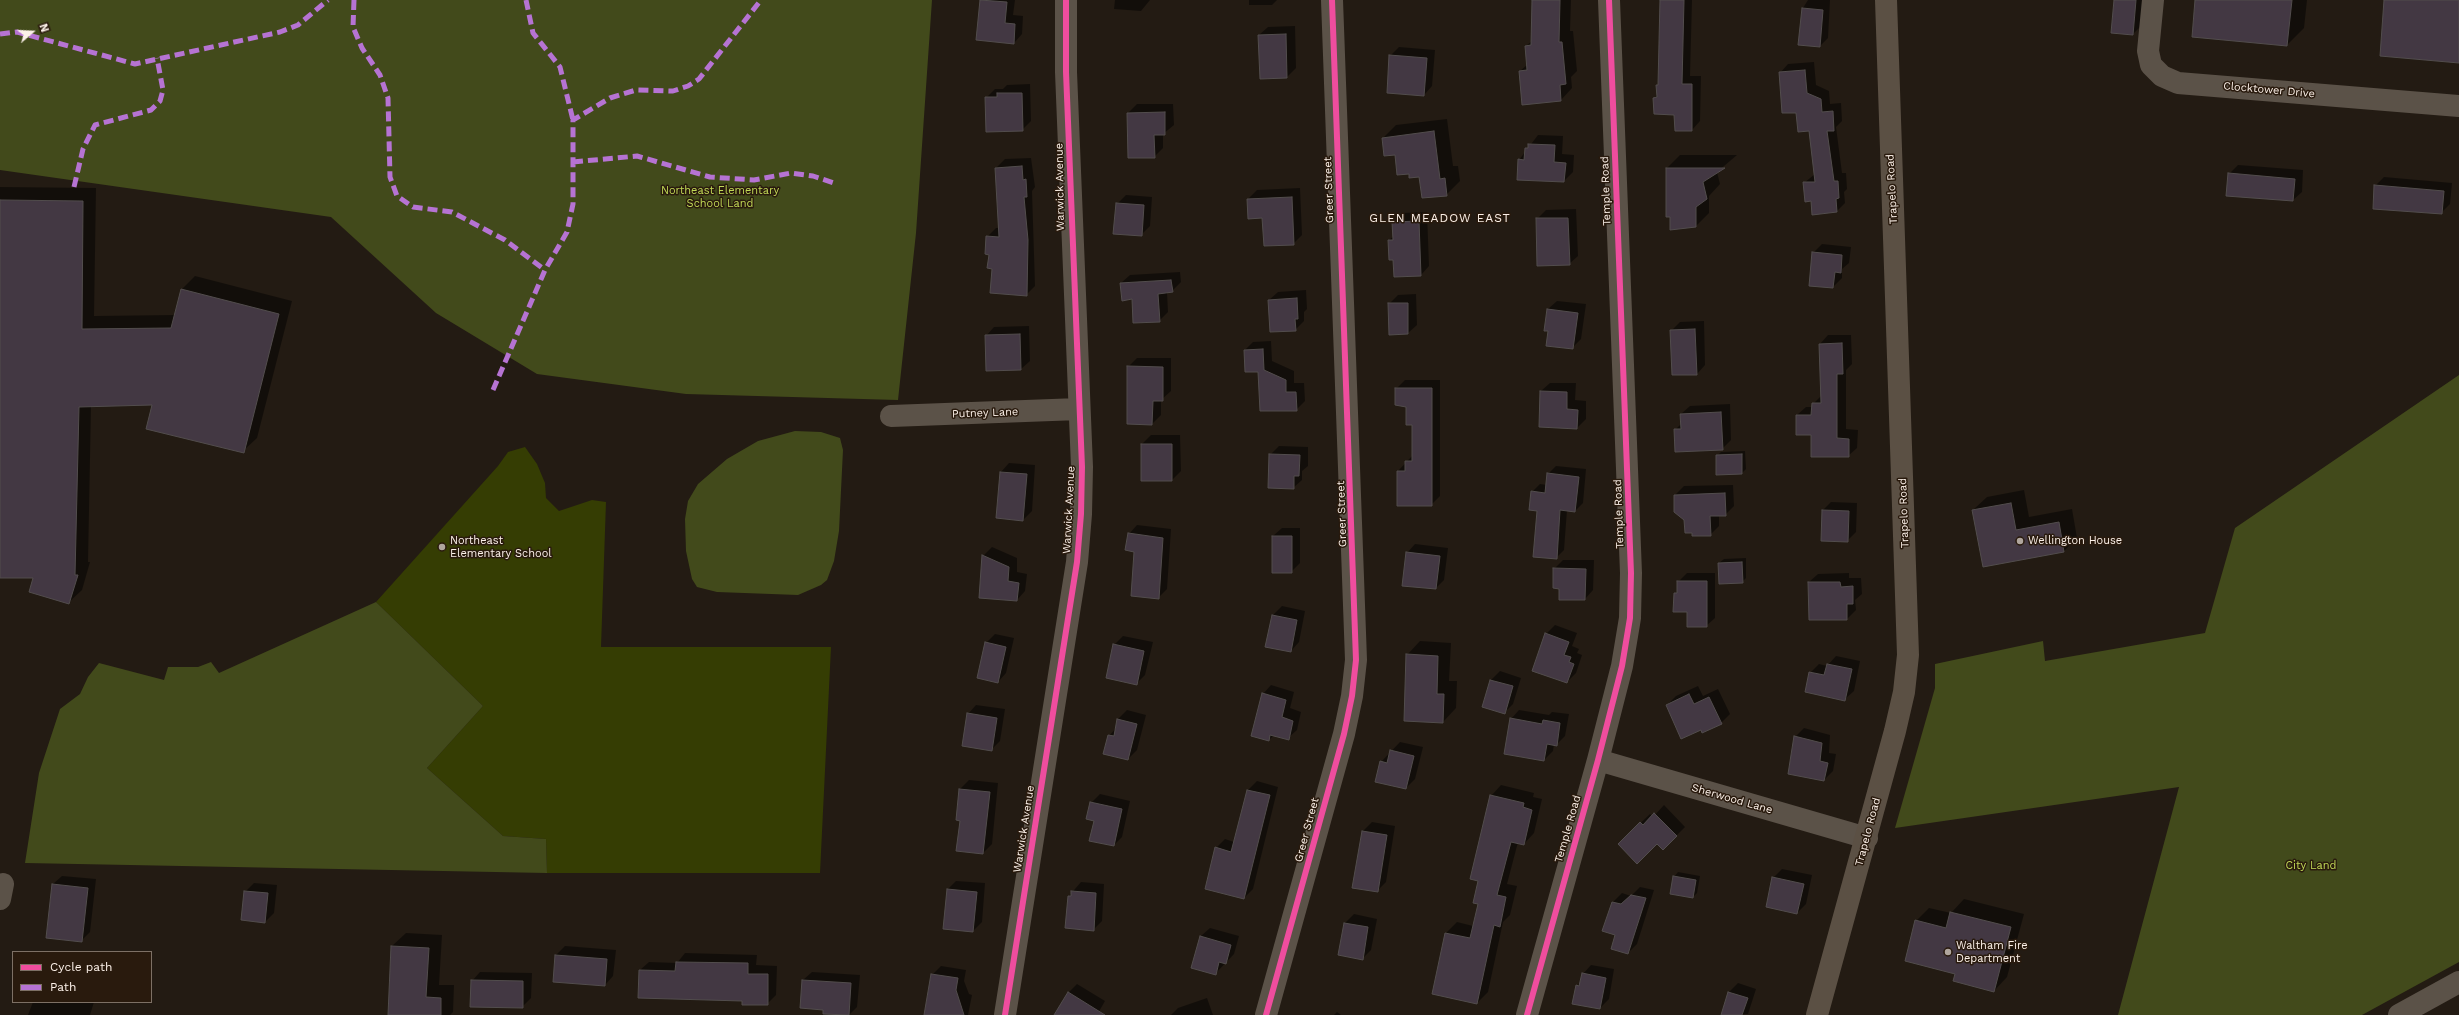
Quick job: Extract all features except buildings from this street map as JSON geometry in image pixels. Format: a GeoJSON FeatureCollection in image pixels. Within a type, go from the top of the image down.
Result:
{"type":"FeatureCollection","features":[{"type":"Feature","properties":{"kind":"main road","name":"Trapelo Road"},"geometry":{"type":"LineString","coordinates":[[1817,1015],[1867,838],[1895,731],[1904,692],[1908,655],[1886,0]]}},
{"type":"Feature","properties":{"kind":"street","name":"Warwick Avenue"},"geometry":{"type":"LineString","coordinates":[[1005,1015],[1077,562],[1082,467],[1066,72],[1066,0]]}},
{"type":"Feature","properties":{"kind":"street","name":"Greer Street"},"geometry":{"type":"LineString","coordinates":[[1266,1015],[1344,734],[1352,696],[1356,660],[1332,0]]}},
{"type":"Feature","properties":{"kind":"street","name":"Temple Road"},"geometry":{"type":"LineString","coordinates":[[1527,1015],[1598,760],[1622,666],[1630,618],[1631,573],[1609,0]]}},
{"type":"Feature","properties":{"kind":"street","name":"Clocktower Drive"},"geometry":{"type":"LineString","coordinates":[[2153,0],[2148,51],[2151,65],[2162,76],[2178,83],[2459,106]]}},
{"type":"Feature","properties":{"kind":"street","name":"Putney Lane"},"geometry":{"type":"LineString","coordinates":[[890,416],[1079,409]]}},
{"type":"Feature","properties":{"kind":"street","name":"Sherwood Lane"},"geometry":{"type":"LineString","coordinates":[[1598,760],[1867,838]]}},
{"type":"Feature","properties":{"kind":"street"},"geometry":{"type":"LineString","coordinates":[[2399,1015],[2459,982]]}},
{"type":"Feature","properties":{"kind":"green space","name":"Northeast Elementary School Land"},"geometry":{"type":"Polygon","coordinates":[[[0,0],[932,0],[916,233],[898,400],[686,394],[537,374],[436,313],[331,217],[0,170],[0,0]]]}},
{"type":"Feature","properties":{"kind":"green space","name":"City Land"},"geometry":{"type":"Polygon","coordinates":[[[2459,375],[2459,962],[2362,1015],[2118,1015],[2179,787],[1895,828],[1935,688],[1935,664],[2043,641],[2045,661],[2205,633],[2235,528],[2459,375]]]}},
{"type":"Feature","properties":{"kind":"green space"},"geometry":{"type":"Polygon","coordinates":[[[795,431],[821,432],[840,438],[843,450],[839,531],[834,561],[827,580],[821,585],[798,595],[717,592],[697,587],[692,579],[686,551],[685,519],[688,501],[698,484],[727,459],[758,441],[795,431]]]}},
{"type":"Feature","properties":{"kind":"green space"},"geometry":{"type":"Polygon","coordinates":[[[525,447],[537,464],[545,483],[546,498],[559,511],[592,500],[606,502],[601,647],[831,647],[820,873],[547,873],[546,839],[503,836],[427,768],[483,706],[376,602],[498,466],[508,452],[525,447]]]}},
{"type":"Feature","properties":{"kind":"green space"},"geometry":{"type":"Polygon","coordinates":[[[376,602],[483,706],[427,768],[503,836],[546,839],[547,873],[25,863],[39,773],[60,709],[80,694],[88,677],[99,663],[164,680],[168,667],[198,667],[211,662],[219,673],[376,602]]]}},
{"type":"Feature","properties":{"kind":"marked path"},"geometry":{"type":"LineString","coordinates":[[0,34],[17,32],[135,64],[280,32],[298,25],[328,0]]}},
{"type":"Feature","properties":{"kind":"marked path"},"geometry":{"type":"LineString","coordinates":[[354,0],[353,27],[362,48],[380,75],[388,98],[390,177],[397,196],[413,207],[452,212],[505,240],[545,270]]}},
{"type":"Feature","properties":{"kind":"marked path"},"geometry":{"type":"LineString","coordinates":[[526,0],[533,33],[560,67],[573,120]]}},
{"type":"Feature","properties":{"kind":"marked path"},"geometry":{"type":"LineString","coordinates":[[493,390],[545,270],[567,232],[573,204],[573,120],[610,98],[636,90],[673,91],[688,86],[699,79],[761,0]]}},
{"type":"Feature","properties":{"kind":"marked path"},"geometry":{"type":"LineString","coordinates":[[74,187],[83,149],[95,125],[151,110],[160,101],[163,90],[157,58]]}},
{"type":"Feature","properties":{"kind":"marked path"},"geometry":{"type":"LineString","coordinates":[[573,162],[637,156],[710,177],[754,180],[791,173],[813,176],[837,184]]}},
{"type":"Feature","properties":{"kind":"cycle path"},"geometry":{"type":"LineString","coordinates":[[1005,1015],[1077,562],[1081,514],[1082,467],[1066,72],[1066,0]]}},
{"type":"Feature","properties":{"kind":"cycle path"},"geometry":{"type":"LineString","coordinates":[[1266,1015],[1344,734],[1352,696],[1356,660],[1332,0]]}},
{"type":"Feature","properties":{"kind":"cycle path"},"geometry":{"type":"LineString","coordinates":[[1527,1015],[1598,760],[1622,666],[1630,618],[1631,573],[1609,0]]}},
{"type":"Feature","properties":{"kind":"place","name":"Wellington House"},"geometry":{"type":"Point","coordinates":[2020,541]}},
{"type":"Feature","properties":{"kind":"place","name":"Northeast Elementary School"},"geometry":{"type":"Point","coordinates":[442,547]}},
{"type":"Feature","properties":{"kind":"place","name":"Waltham Fire Department"},"geometry":{"type":"Point","coordinates":[1948,952]}},
{"type":"Feature","properties":{"kind":"district","name":"GLEN MEADOW EAST"},"geometry":{"type":"Point","coordinates":[1440,218]}}]}
